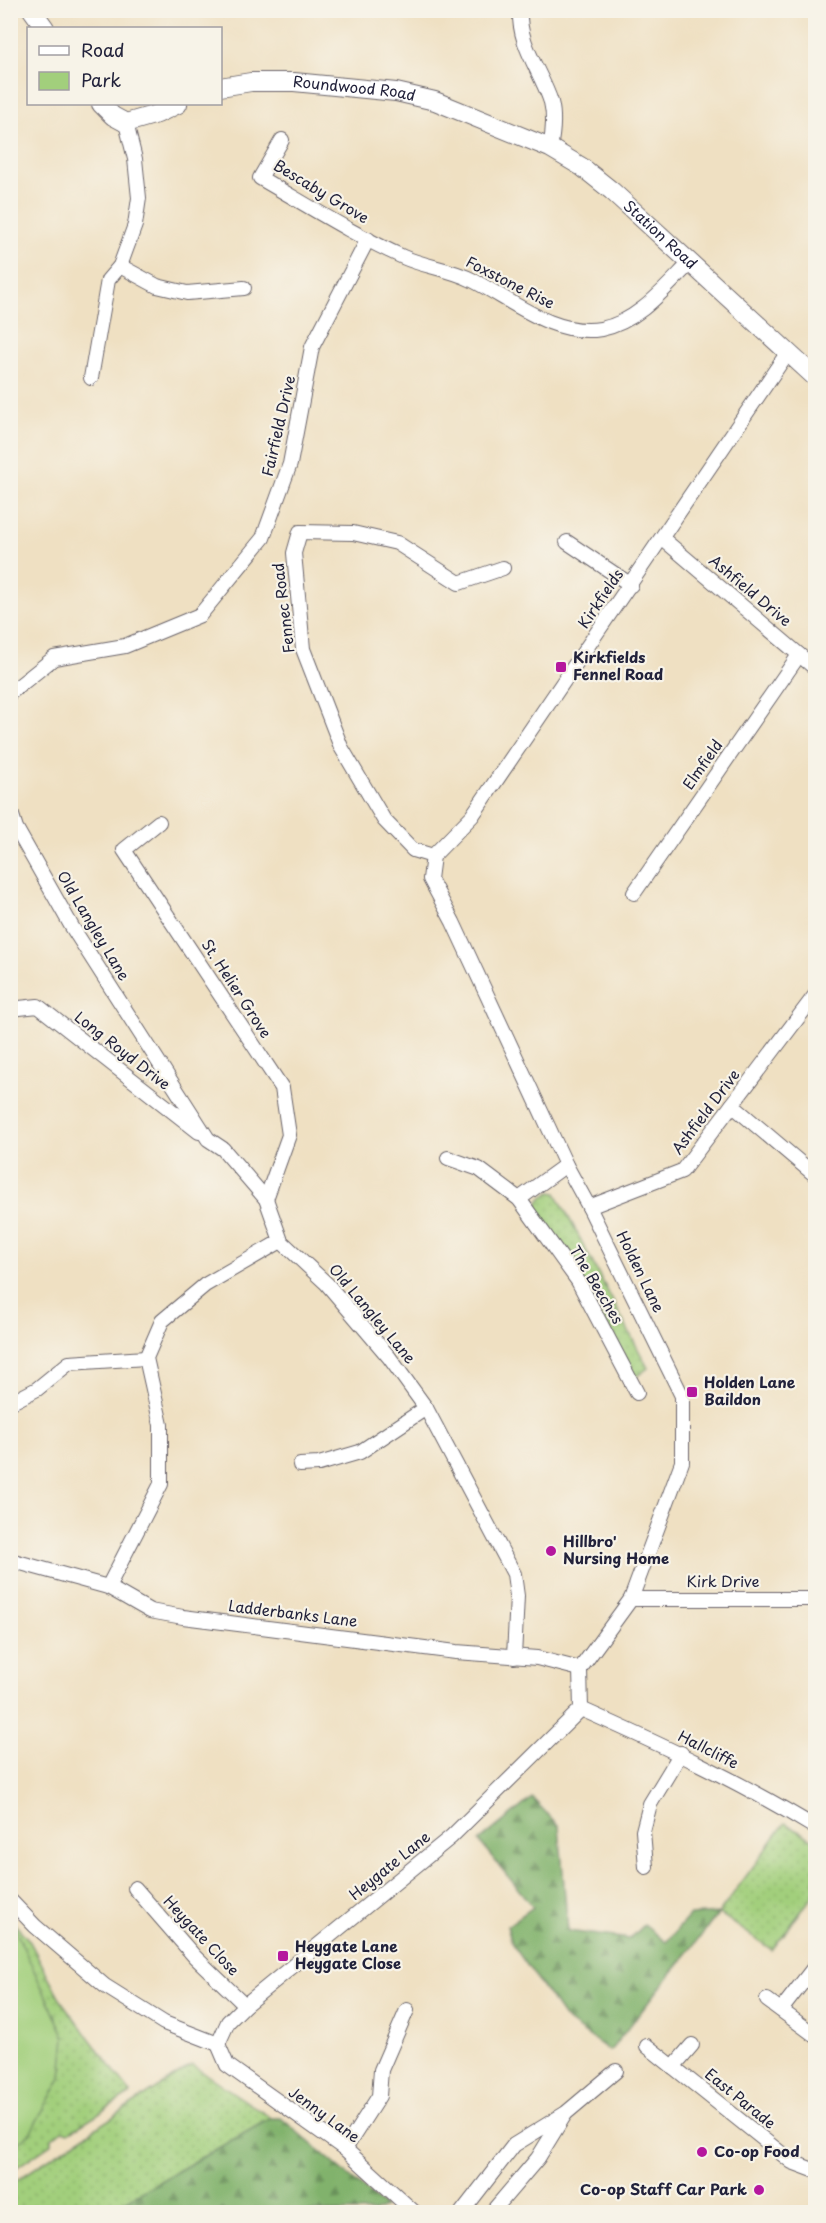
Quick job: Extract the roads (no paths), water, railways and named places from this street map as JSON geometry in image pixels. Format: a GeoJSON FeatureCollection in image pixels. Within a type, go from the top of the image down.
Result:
{"type":"FeatureCollection","features":[{"type":"Feature","properties":{"kind":"street"},"geometry":{"type":"LineString","coordinates":[[32,10],[44,27]]}},
{"type":"Feature","properties":{"kind":"street"},"geometry":{"type":"LineString","coordinates":[[520,10],[519,22],[525,45],[551,103],[554,124],[550,148]]}},
{"type":"Feature","properties":{"kind":"street","name":"Roundwood Road"},"geometry":{"type":"LineString","coordinates":[[222,87],[251,82],[294,82],[396,92],[435,101],[485,120]]}},
{"type":"Feature","properties":{"kind":"street"},"geometry":{"type":"LineString","coordinates":[[102,105],[113,116],[126,123],[157,114],[176,105]]}},
{"type":"Feature","properties":{"kind":"street","name":"Station Road"},"geometry":{"type":"LineString","coordinates":[[485,120],[550,148],[582,167],[691,262],[816,378]]}},
{"type":"Feature","properties":{"kind":"street"},"geometry":{"type":"LineString","coordinates":[[91,378],[108,280],[120,266],[135,225],[139,198],[135,159],[126,123]]}},
{"type":"Feature","properties":{"kind":"street","name":"Bescaby Grove"},"geometry":{"type":"LineString","coordinates":[[282,140],[260,178],[368,239]]}},
{"type":"Feature","properties":{"kind":"street","name":"Foxstone Rise"},"geometry":{"type":"LineString","coordinates":[[368,239],[405,258],[470,279],[548,322],[575,330],[616,326],[656,297],[691,262]]}},
{"type":"Feature","properties":{"kind":"street","name":"Fairfield Drive"},"geometry":{"type":"LineString","coordinates":[[10,693],[54,658],[125,646],[200,615],[263,538],[290,464],[312,347],[368,239]]}},
{"type":"Feature","properties":{"kind":"street"},"geometry":{"type":"LineString","coordinates":[[120,266],[157,286],[187,293],[244,288]]}},
{"type":"Feature","properties":{"kind":"street","name":"Kirkfields"},"geometry":{"type":"LineString","coordinates":[[433,856],[472,816],[663,539],[788,352]]}},
{"type":"Feature","properties":{"kind":"street","name":"Fennec Road"},"geometry":{"type":"LineString","coordinates":[[433,856],[413,850],[384,820],[341,747],[303,649],[294,553],[300,532],[353,533],[397,543],[459,583],[503,568]]}},
{"type":"Feature","properties":{"kind":"street","name":"Ashfield Drive"},"geometry":{"type":"LineString","coordinates":[[663,539],[816,669]]}},
{"type":"Feature","properties":{"kind":"street"},"geometry":{"type":"LineString","coordinates":[[567,542],[631,585]]}},
{"type":"Feature","properties":{"kind":"street","name":"Elmfield"},"geometry":{"type":"LineString","coordinates":[[634,893],[799,655]]}},
{"type":"Feature","properties":{"kind":"street","name":"Old Langley Lane"},"geometry":{"type":"LineString","coordinates":[[10,809],[16,828],[72,927],[208,1139],[223,1149],[266,1199],[280,1241],[327,1284],[389,1357],[426,1408],[514,1574],[517,1596],[514,1657]]}},
{"type":"Feature","properties":{"kind":"street","name":"St. Helier Grove"},"geometry":{"type":"LineString","coordinates":[[159,822],[124,850],[282,1088],[289,1135],[266,1199]]}},
{"type":"Feature","properties":{"kind":"street","name":"Holden Lane"},"geometry":{"type":"LineString","coordinates":[[433,856],[430,879],[453,922],[566,1165],[682,1396],[682,1462],[631,1599],[580,1670]]}},
{"type":"Feature","properties":{"kind":"street","name":"Ashfield Drive"},"geometry":{"type":"LineString","coordinates":[[589,1207],[682,1171],[816,994]]}},
{"type":"Feature","properties":{"kind":"street","name":"Long Royd Drive"},"geometry":{"type":"LineString","coordinates":[[10,1009],[38,1006],[208,1139]]}},
{"type":"Feature","properties":{"kind":"street"},"geometry":{"type":"LineString","coordinates":[[732,1105],[816,1176]]}},
{"type":"Feature","properties":{"kind":"street","name":"The Beeches"},"geometry":{"type":"LineString","coordinates":[[448,1158],[478,1169],[519,1199],[578,1281],[637,1393]]}},
{"type":"Feature","properties":{"kind":"street"},"geometry":{"type":"LineString","coordinates":[[519,1199],[566,1165]]}},
{"type":"Feature","properties":{"kind":"street"},"geometry":{"type":"LineString","coordinates":[[108,1587],[161,1484],[161,1425],[146,1358],[162,1321],[205,1285],[280,1241]]}},
{"type":"Feature","properties":{"kind":"street"},"geometry":{"type":"LineString","coordinates":[[14,1401],[37,1389],[69,1363],[146,1358]]}},
{"type":"Feature","properties":{"kind":"street"},"geometry":{"type":"LineString","coordinates":[[300,1465],[319,1464],[360,1452],[426,1408]]}},
{"type":"Feature","properties":{"kind":"street","name":"Ladderbanks Lane"},"geometry":{"type":"LineString","coordinates":[[10,1560],[108,1587],[150,1611],[456,1652],[537,1658],[580,1670]]}},
{"type":"Feature","properties":{"kind":"street","name":"Kirk Drive"},"geometry":{"type":"LineString","coordinates":[[631,1599],[816,1599]]}},
{"type":"Feature","properties":{"kind":"street"},"geometry":{"type":"LineString","coordinates":[[580,1670],[581,1709]]}},
{"type":"Feature","properties":{"kind":"street","name":"Hallcliffe"},"geometry":{"type":"LineString","coordinates":[[581,1709],[681,1754],[774,1802],[816,1828]]}},
{"type":"Feature","properties":{"kind":"street","name":"Heygate Lane"},"geometry":{"type":"LineString","coordinates":[[218,2044],[228,2022],[245,2005],[451,1837],[581,1709]]}},
{"type":"Feature","properties":{"kind":"street"},"geometry":{"type":"LineString","coordinates":[[646,1867],[643,1831],[650,1804],[681,1754]]}},
{"type":"Feature","properties":{"kind":"street","name":"Heygate Close"},"geometry":{"type":"LineString","coordinates":[[135,1888],[195,1957],[245,2005]]}},
{"type":"Feature","properties":{"kind":"street"},"geometry":{"type":"LineString","coordinates":[[10,1900],[35,1926],[105,1986],[164,2023],[218,2044]]}},
{"type":"Feature","properties":{"kind":"street"},"geometry":{"type":"LineString","coordinates":[[780,2010],[816,1965]]}},
{"type":"Feature","properties":{"kind":"street"},"geometry":{"type":"LineString","coordinates":[[767,2000],[816,2036]]}},
{"type":"Feature","properties":{"kind":"street"},"geometry":{"type":"LineString","coordinates":[[345,2149],[379,2096],[381,2070],[407,2010]]}},
{"type":"Feature","properties":{"kind":"street","name":"Jenny Lane"},"geometry":{"type":"LineString","coordinates":[[218,2044],[227,2065],[345,2149],[414,2212]]}},
{"type":"Feature","properties":{"kind":"street"},"geometry":{"type":"LineString","coordinates":[[673,2067],[692,2044]]}},
{"type":"Feature","properties":{"kind":"street","name":"East Parade"},"geometry":{"type":"LineString","coordinates":[[647,2046],[792,2162],[816,2171]]}},
{"type":"Feature","properties":{"kind":"street"},"geometry":{"type":"LineString","coordinates":[[462,2212],[514,2145],[566,2113],[616,2071]]}},
{"type":"Feature","properties":{"kind":"street"},"geometry":{"type":"LineString","coordinates":[[492,2212],[538,2158],[566,2113]]}},
{"type":"Feature","properties":{"kind":"place","name":"Kirkfields Fennel Road"},"geometry":{"type":"Point","coordinates":[561,667]}},
{"type":"Feature","properties":{"kind":"place","name":"Holden Lane Baildon"},"geometry":{"type":"Point","coordinates":[692,1392]}},
{"type":"Feature","properties":{"kind":"place","name":"Hillbro' Nursing Home"},"geometry":{"type":"Point","coordinates":[551,1551]}},
{"type":"Feature","properties":{"kind":"place","name":"Heygate Lane Heygate Close"},"geometry":{"type":"Point","coordinates":[283,1956]}},
{"type":"Feature","properties":{"kind":"place","name":"Co-op Food"},"geometry":{"type":"Point","coordinates":[702,2152]}},
{"type":"Feature","properties":{"kind":"place","name":"Co-op Staff Car Park"},"geometry":{"type":"Point","coordinates":[759,2190]}}]}
